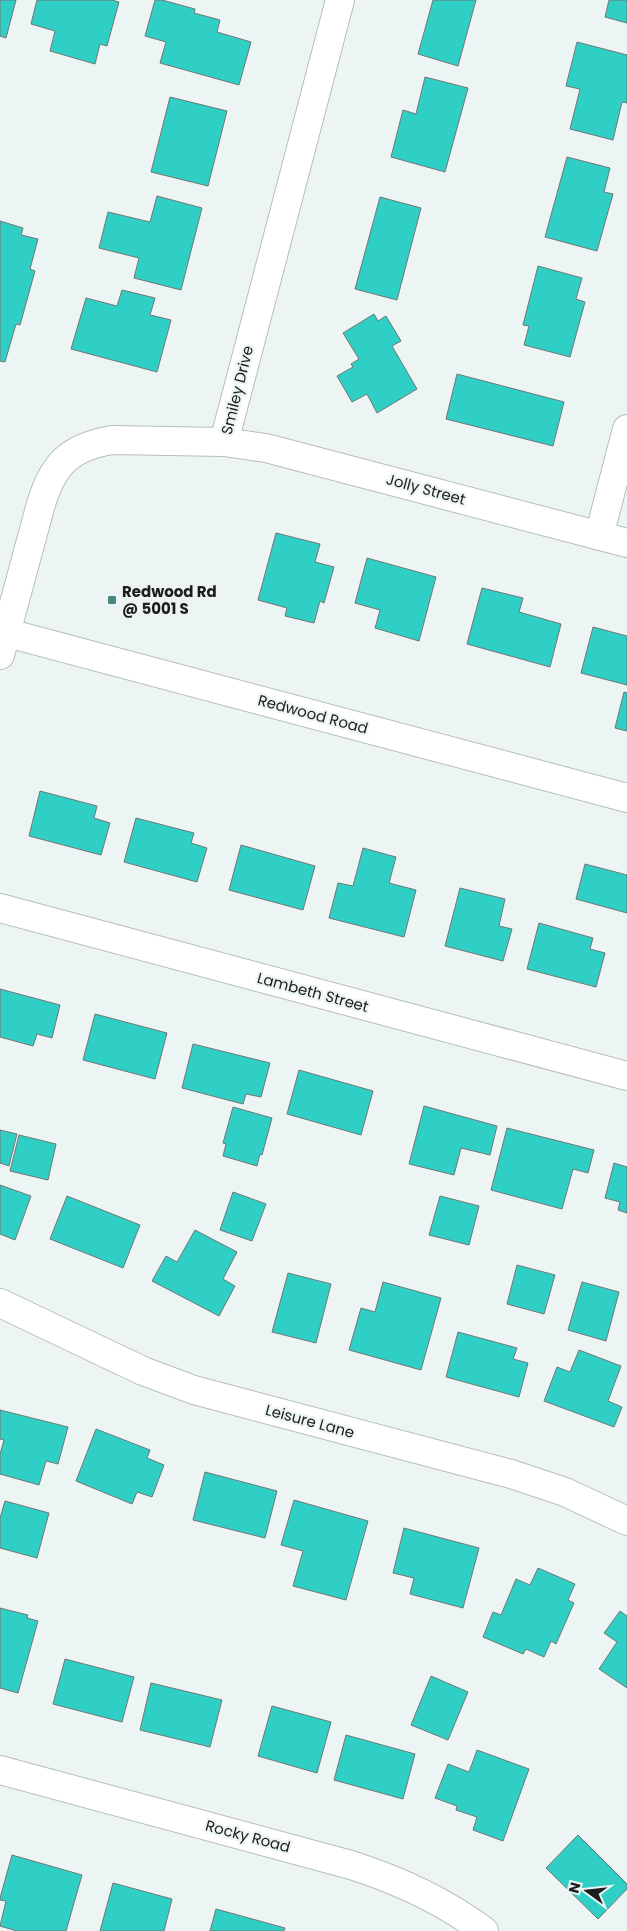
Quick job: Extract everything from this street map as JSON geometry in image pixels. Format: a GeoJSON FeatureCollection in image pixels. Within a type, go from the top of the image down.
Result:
{"type":"FeatureCollection","features":[{"type":"Feature","properties":{"kind":"street","name":"Smiley Drive"},"geometry":{"type":"LineString","coordinates":[[2,640],[46,487],[53,472],[64,459],[87,446],[112,440],[224,442],[340,0]]}},
{"type":"Feature","properties":{"kind":"street"},"geometry":{"type":"LineString","coordinates":[[599,536],[627,429]]}},
{"type":"Feature","properties":{"kind":"street","name":"Jolly Street"},"geometry":{"type":"LineString","coordinates":[[224,442],[303,456],[627,543]]}},
{"type":"Feature","properties":{"kind":"street","name":"Redwood Road"},"geometry":{"type":"LineString","coordinates":[[2,640],[627,798]]}},
{"type":"Feature","properties":{"kind":"street","name":"Lambeth Street"},"geometry":{"type":"LineString","coordinates":[[0,908],[627,1076]]}},
{"type":"Feature","properties":{"kind":"street","name":"Leisure Lane"},"geometry":{"type":"LineString","coordinates":[[0,1303],[143,1371],[194,1390],[511,1474],[565,1492],[627,1521]]}},
{"type":"Feature","properties":{"kind":"street","name":"Rocky Road"},"geometry":{"type":"LineString","coordinates":[[0,1770],[352,1864],[382,1875],[433,1900],[469,1920],[484,1931]]}},
{"type":"Feature","properties":{"kind":"building"},"geometry":{"type":"Polygon","coordinates":[[[0,0],[16,0],[6,38],[0,36],[0,0]]]}},
{"type":"Feature","properties":{"kind":"building"},"geometry":{"type":"Polygon","coordinates":[[[37,0],[112,0],[119,2],[107,46],[100,44],[95,64],[50,51],[55,31],[31,24],[37,0]]]}},
{"type":"Feature","properties":{"kind":"building"},"geometry":{"type":"Polygon","coordinates":[[[155,0],[162,0],[195,9],[194,13],[220,20],[217,32],[251,42],[239,85],[160,63],[166,42],[145,36],[155,0]]]}},
{"type":"Feature","properties":{"kind":"building"},"geometry":{"type":"Polygon","coordinates":[[[433,0],[476,0],[458,66],[418,54],[433,0]]]}},
{"type":"Feature","properties":{"kind":"building"},"geometry":{"type":"Polygon","coordinates":[[[609,0],[627,0],[627,23],[605,17],[609,0]]]}},
{"type":"Feature","properties":{"kind":"building"},"geometry":{"type":"Polygon","coordinates":[[[577,42],[627,55],[627,103],[622,102],[613,140],[570,129],[580,89],[566,86],[577,42]]]}},
{"type":"Feature","properties":{"kind":"building"},"geometry":{"type":"Polygon","coordinates":[[[425,77],[468,88],[445,172],[391,157],[403,110],[416,114],[425,77]]]}},
{"type":"Feature","properties":{"kind":"building"},"geometry":{"type":"Polygon","coordinates":[[[170,97],[227,111],[208,186],[151,172],[170,97]]]}},
{"type":"Feature","properties":{"kind":"building"},"geometry":{"type":"Polygon","coordinates":[[[567,157],[610,168],[604,192],[613,194],[597,251],[545,237],[567,157]]]}},
{"type":"Feature","properties":{"kind":"building"},"geometry":{"type":"Polygon","coordinates":[[[157,196],[202,208],[181,290],[134,278],[139,258],[99,248],[108,212],[150,222],[157,196]]]}},
{"type":"Feature","properties":{"kind":"building"},"geometry":{"type":"Polygon","coordinates":[[[380,197],[421,208],[397,300],[355,289],[380,197]]]}},
{"type":"Feature","properties":{"kind":"building"},"geometry":{"type":"Polygon","coordinates":[[[0,221],[23,228],[21,235],[38,239],[30,269],[35,271],[20,325],[16,324],[5,362],[0,361],[0,221]]]}},
{"type":"Feature","properties":{"kind":"building"},"geometry":{"type":"Polygon","coordinates":[[[538,266],[582,278],[576,299],[585,302],[570,357],[524,345],[529,326],[523,325],[538,266]]]}},
{"type":"Feature","properties":{"kind":"building"},"geometry":{"type":"Polygon","coordinates":[[[122,290],[155,298],[150,315],[171,320],[157,372],[71,349],[86,298],[117,306],[122,290]]]}},
{"type":"Feature","properties":{"kind":"building"},"geometry":{"type":"Polygon","coordinates":[[[374,314],[378,321],[386,316],[401,341],[392,346],[417,389],[377,413],[367,394],[352,402],[337,376],[353,367],[351,364],[359,359],[343,333],[374,314]]]}},
{"type":"Feature","properties":{"kind":"building"},"geometry":{"type":"Polygon","coordinates":[[[457,374],[564,402],[553,446],[446,419],[457,374]]]}},
{"type":"Feature","properties":{"kind":"building"},"geometry":{"type":"Polygon","coordinates":[[[276,533],[320,544],[315,562],[334,567],[324,603],[320,601],[314,623],[285,616],[287,608],[258,600],[276,533]]]}},
{"type":"Feature","properties":{"kind":"building"},"geometry":{"type":"Polygon","coordinates":[[[367,558],[436,577],[419,641],[375,628],[380,610],[355,603],[367,558]]]}},
{"type":"Feature","properties":{"kind":"building"},"geometry":{"type":"Polygon","coordinates":[[[482,588],[523,598],[519,612],[561,624],[550,667],[467,644],[482,588]]]}},
{"type":"Feature","properties":{"kind":"building"},"geometry":{"type":"Polygon","coordinates":[[[593,627],[627,636],[627,685],[581,673],[593,627]]]}},
{"type":"Feature","properties":{"kind":"building"},"geometry":{"type":"Polygon","coordinates":[[[624,692],[627,693],[627,731],[615,728],[624,692]]]}},
{"type":"Feature","properties":{"kind":"building"},"geometry":{"type":"Polygon","coordinates":[[[40,791],[97,806],[94,818],[110,823],[101,855],[29,836],[40,791]]]}},
{"type":"Feature","properties":{"kind":"building"},"geometry":{"type":"Polygon","coordinates":[[[136,818],[194,833],[191,843],[207,848],[197,882],[124,862],[136,818]]]}},
{"type":"Feature","properties":{"kind":"building"},"geometry":{"type":"Polygon","coordinates":[[[241,845],[315,866],[303,910],[229,890],[241,845]]]}},
{"type":"Feature","properties":{"kind":"building"},"geometry":{"type":"Polygon","coordinates":[[[363,848],[396,857],[389,883],[416,890],[404,937],[329,918],[338,883],[353,886],[363,848]]]}},
{"type":"Feature","properties":{"kind":"building"},"geometry":{"type":"Polygon","coordinates":[[[585,864],[627,875],[627,913],[576,899],[585,864]]]}},
{"type":"Feature","properties":{"kind":"building"},"geometry":{"type":"Polygon","coordinates":[[[460,888],[505,899],[499,926],[512,929],[503,961],[445,946],[460,888]]]}},
{"type":"Feature","properties":{"kind":"building"},"geometry":{"type":"Polygon","coordinates":[[[539,923],[593,938],[590,949],[605,953],[596,987],[527,969],[539,923]]]}},
{"type":"Feature","properties":{"kind":"building"},"geometry":{"type":"Polygon","coordinates":[[[0,989],[60,1005],[52,1038],[37,1034],[33,1046],[0,1037],[0,989]]]}},
{"type":"Feature","properties":{"kind":"building"},"geometry":{"type":"Polygon","coordinates":[[[95,1014],[167,1033],[155,1079],[83,1060],[95,1014]]]}},
{"type":"Feature","properties":{"kind":"building"},"geometry":{"type":"Polygon","coordinates":[[[193,1044],[270,1063],[261,1097],[246,1094],[243,1104],[182,1088],[193,1044]]]}},
{"type":"Feature","properties":{"kind":"building"},"geometry":{"type":"Polygon","coordinates":[[[299,1070],[373,1091],[361,1135],[287,1114],[299,1070]]]}},
{"type":"Feature","properties":{"kind":"building"},"geometry":{"type":"Polygon","coordinates":[[[424,1106],[497,1126],[490,1155],[461,1148],[454,1175],[409,1164],[424,1106]]]}},
{"type":"Feature","properties":{"kind":"building"},"geometry":{"type":"Polygon","coordinates":[[[233,1107],[272,1118],[257,1166],[223,1156],[226,1144],[223,1143],[233,1107]]]}},
{"type":"Feature","properties":{"kind":"building"},"geometry":{"type":"Polygon","coordinates":[[[507,1128],[594,1150],[588,1173],[573,1169],[562,1209],[491,1190],[507,1128]]]}},
{"type":"Feature","properties":{"kind":"building"},"geometry":{"type":"Polygon","coordinates":[[[0,1130],[17,1134],[9,1166],[0,1163],[0,1130]]]}},
{"type":"Feature","properties":{"kind":"building"},"geometry":{"type":"Polygon","coordinates":[[[19,1135],[56,1144],[48,1180],[10,1171],[19,1135]]]}},
{"type":"Feature","properties":{"kind":"building"},"geometry":{"type":"Polygon","coordinates":[[[614,1163],[627,1167],[627,1213],[618,1210],[620,1202],[605,1198],[614,1163]]]}},
{"type":"Feature","properties":{"kind":"building"},"geometry":{"type":"Polygon","coordinates":[[[0,1185],[31,1196],[15,1240],[0,1234],[0,1185]]]}},
{"type":"Feature","properties":{"kind":"building"},"geometry":{"type":"Polygon","coordinates":[[[233,1192],[266,1204],[252,1241],[220,1230],[233,1192]]]}},
{"type":"Feature","properties":{"kind":"building"},"geometry":{"type":"Polygon","coordinates":[[[67,1196],[140,1225],[123,1268],[50,1239],[67,1196]]]}},
{"type":"Feature","properties":{"kind":"building"},"geometry":{"type":"Polygon","coordinates":[[[440,1196],[479,1206],[469,1245],[429,1235],[440,1196]]]}},
{"type":"Feature","properties":{"kind":"building"},"geometry":{"type":"Polygon","coordinates":[[[195,1230],[237,1252],[223,1279],[235,1286],[219,1316],[152,1281],[166,1256],[177,1262],[195,1230]]]}},
{"type":"Feature","properties":{"kind":"building"},"geometry":{"type":"Polygon","coordinates":[[[517,1265],[555,1275],[544,1314],[507,1304],[517,1265]]]}},
{"type":"Feature","properties":{"kind":"building"},"geometry":{"type":"Polygon","coordinates":[[[288,1273],[331,1284],[316,1343],[272,1332],[288,1273]]]}},
{"type":"Feature","properties":{"kind":"building"},"geometry":{"type":"Polygon","coordinates":[[[383,1282],[441,1298],[421,1370],[349,1350],[361,1308],[375,1312],[383,1282]]]}},
{"type":"Feature","properties":{"kind":"building"},"geometry":{"type":"Polygon","coordinates":[[[582,1282],[619,1292],[606,1341],[568,1330],[582,1282]]]}},
{"type":"Feature","properties":{"kind":"building"},"geometry":{"type":"Polygon","coordinates":[[[458,1332],[517,1348],[513,1359],[528,1363],[519,1397],[446,1377],[458,1332]]]}},
{"type":"Feature","properties":{"kind":"building"},"geometry":{"type":"Polygon","coordinates":[[[579,1350],[621,1366],[608,1401],[622,1407],[614,1427],[544,1401],[557,1367],[570,1372],[579,1350]]]}},
{"type":"Feature","properties":{"kind":"building"},"geometry":{"type":"Polygon","coordinates":[[[0,1410],[68,1427],[58,1464],[46,1461],[39,1485],[0,1474],[0,1454],[4,1440],[0,1439],[0,1410]]]}},
{"type":"Feature","properties":{"kind":"building"},"geometry":{"type":"Polygon","coordinates":[[[96,1429],[150,1450],[147,1458],[164,1465],[152,1497],[137,1492],[132,1504],[76,1481],[96,1429]]]}},
{"type":"Feature","properties":{"kind":"building"},"geometry":{"type":"Polygon","coordinates":[[[205,1472],[277,1491],[265,1538],[193,1520],[205,1472]]]}},
{"type":"Feature","properties":{"kind":"building"},"geometry":{"type":"Polygon","coordinates":[[[294,1500],[368,1521],[346,1600],[293,1586],[303,1551],[281,1545],[294,1500]]]}},
{"type":"Feature","properties":{"kind":"building"},"geometry":{"type":"Polygon","coordinates":[[[5,1501],[49,1513],[37,1558],[0,1548],[0,1518],[5,1501]]]}},
{"type":"Feature","properties":{"kind":"building"},"geometry":{"type":"Polygon","coordinates":[[[404,1528],[479,1548],[463,1608],[410,1594],[414,1578],[393,1573],[404,1528]]]}},
{"type":"Feature","properties":{"kind":"building"},"geometry":{"type":"Polygon","coordinates":[[[538,1568],[575,1584],[568,1600],[574,1603],[556,1644],[551,1641],[544,1657],[526,1649],[523,1654],[483,1637],[493,1612],[501,1615],[516,1579],[530,1585],[538,1568]]]}},
{"type":"Feature","properties":{"kind":"building"},"geometry":{"type":"Polygon","coordinates":[[[0,1608],[28,1615],[27,1618],[38,1621],[18,1693],[0,1688],[0,1608]]]}},
{"type":"Feature","properties":{"kind":"building"},"geometry":{"type":"Polygon","coordinates":[[[620,1611],[627,1616],[627,1688],[599,1669],[617,1642],[604,1633],[620,1611]]]}},
{"type":"Feature","properties":{"kind":"building"},"geometry":{"type":"Polygon","coordinates":[[[65,1659],[134,1677],[122,1722],[53,1704],[65,1659]]]}},
{"type":"Feature","properties":{"kind":"building"},"geometry":{"type":"Polygon","coordinates":[[[431,1676],[468,1692],[448,1740],[411,1725],[431,1676]]]}},
{"type":"Feature","properties":{"kind":"building"},"geometry":{"type":"Polygon","coordinates":[[[151,1683],[222,1700],[210,1747],[140,1730],[151,1683]]]}},
{"type":"Feature","properties":{"kind":"building"},"geometry":{"type":"Polygon","coordinates":[[[272,1706],[331,1722],[317,1773],[258,1756],[272,1706]]]}},
{"type":"Feature","properties":{"kind":"building"},"geometry":{"type":"Polygon","coordinates":[[[346,1735],[415,1754],[403,1799],[334,1780],[346,1735]]]}},
{"type":"Feature","properties":{"kind":"building"},"geometry":{"type":"Polygon","coordinates":[[[477,1750],[529,1769],[503,1841],[473,1830],[477,1817],[456,1810],[457,1806],[435,1798],[448,1764],[469,1772],[477,1750]]]}},
{"type":"Feature","properties":{"kind":"building"},"geometry":{"type":"Polygon","coordinates":[[[578,1835],[627,1884],[627,1889],[598,1919],[546,1868],[578,1835]]]}},
{"type":"Feature","properties":{"kind":"building"},"geometry":{"type":"Polygon","coordinates":[[[12,1855],[82,1875],[66,1931],[17,1931],[0,1926],[6,1901],[0,1900],[0,1898],[12,1855]]]}},
{"type":"Feature","properties":{"kind":"building"},"geometry":{"type":"Polygon","coordinates":[[[113,1883],[172,1899],[164,1931],[100,1931],[113,1883]]]}},
{"type":"Feature","properties":{"kind":"building"},"geometry":{"type":"Polygon","coordinates":[[[216,1909],[285,1928],[284,1931],[210,1931],[216,1909]]]}},
{"type":"Feature","properties":{"kind":"place","name":"Redwood Rd @ 5001 S"},"geometry":{"type":"Point","coordinates":[112,600]}}]}
